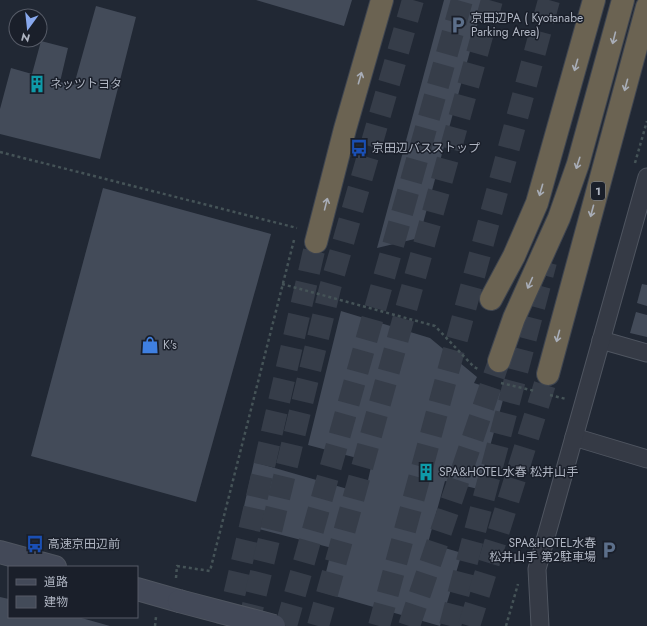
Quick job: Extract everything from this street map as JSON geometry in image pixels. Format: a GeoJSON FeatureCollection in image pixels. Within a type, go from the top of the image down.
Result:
{"type":"FeatureCollection","features":[{"type":"Feature","properties":{"kind":"highway"},"geometry":{"type":"LineString","coordinates":[[316,242],[345,129],[382,0]]}},
{"type":"Feature","properties":{"kind":"highway"},"geometry":{"type":"LineString","coordinates":[[491,299],[514,256],[537,203],[594,0]]}},
{"type":"Feature","properties":{"kind":"highway"},"geometry":{"type":"LineString","coordinates":[[499,361],[514,318],[559,218],[578,164],[623,0]]}},
{"type":"Feature","properties":{"kind":"highway","name":"1"},"geometry":{"type":"LineString","coordinates":[[548,374],[647,7]]}},
{"type":"Feature","properties":{"kind":"street"},"geometry":{"type":"LineString","coordinates":[[540,626],[537,569],[601,340],[641,225],[647,177]]}},
{"type":"Feature","properties":{"kind":"street"},"geometry":{"type":"LineString","coordinates":[[601,340],[647,353]]}},
{"type":"Feature","properties":{"kind":"street"},"geometry":{"type":"LineString","coordinates":[[574,437],[647,459]]}},
{"type":"Feature","properties":{"kind":"street"},"geometry":{"type":"LineString","coordinates":[[0,552],[51,566]]}},
{"type":"Feature","properties":{"kind":"street"},"geometry":{"type":"LineString","coordinates":[[138,590],[177,593],[274,626]]}},
{"type":"Feature","properties":{"kind":"path"},"geometry":{"type":"LineString","coordinates":[[0,152],[297,228]]}},
{"type":"Feature","properties":{"kind":"path"},"geometry":{"type":"LineString","coordinates":[[177,593],[177,566],[210,571],[282,284],[434,326],[458,349]]}},
{"type":"Feature","properties":{"kind":"building"},"geometry":{"type":"Polygon","coordinates":[[[256,0],[352,0],[344,26],[256,0]]]}},
{"type":"Feature","properties":{"kind":"building"},"geometry":{"type":"Polygon","coordinates":[[[444,0],[484,0],[419,238],[377,248],[444,0]]]}},
{"type":"Feature","properties":{"kind":"building","name":"ネッツトヨタ"},"geometry":{"type":"Polygon","coordinates":[[[96,6],[136,17],[100,159],[0,134],[0,109],[11,68],[32,74],[39,48],[48,48],[48,43],[68,48],[60,82],[74,85],[96,6]]]}},
{"type":"Feature","properties":{"kind":"building","name":"K's"},"geometry":{"type":"Polygon","coordinates":[[[103,188],[271,234],[196,502],[31,456],[103,188]]]}},
{"type":"Feature","properties":{"kind":"building"},"geometry":{"type":"Polygon","coordinates":[[[642,284],[647,285],[647,306],[637,303],[642,284]]]}},
{"type":"Feature","properties":{"kind":"building","name":"SPA&HOTEL水春 松井山手"},"geometry":{"type":"Polygon","coordinates":[[[341,311],[430,338],[477,377],[474,383],[505,393],[478,489],[445,481],[428,543],[462,553],[440,626],[321,592],[332,548],[240,524],[254,462],[365,494],[372,462],[308,445],[341,311]]]}},
{"type":"Feature","properties":{"kind":"building"},"geometry":{"type":"Polygon","coordinates":[[[636,312],[647,315],[647,337],[630,333],[636,312]]]}},
{"type":"Feature","properties":{"kind":"building"},"geometry":{"type":"Polygon","coordinates":[[[0,597],[8,599],[8,618],[82,618],[110,626],[0,626],[0,597]]]}},
{"type":"Feature","properties":{"kind":"tunnel"},"geometry":{"type":"LineString","coordinates":[[248,626],[330,288],[413,0]]}},
{"type":"Feature","properties":{"kind":"tunnel"},"geometry":{"type":"LineString","coordinates":[[286,626],[462,0]]}},
{"type":"Feature","properties":{"kind":"tunnel"},"geometry":{"type":"LineString","coordinates":[[318,626],[492,0]]}},
{"type":"Feature","properties":{"kind":"tunnel"},"geometry":{"type":"LineString","coordinates":[[379,626],[549,0]]}},
{"type":"Feature","properties":{"kind":"tunnel"},"geometry":{"type":"LineString","coordinates":[[227,626],[316,242]]}},
{"type":"Feature","properties":{"kind":"tunnel"},"geometry":{"type":"LineString","coordinates":[[450,626],[546,262]]}},
{"type":"Feature","properties":{"kind":"tunnel"},"geometry":{"type":"LineString","coordinates":[[409,626],[499,361]]}},
{"type":"Feature","properties":{"kind":"tunnel"},"geometry":{"type":"LineString","coordinates":[[469,626],[548,374]]}},
{"type":"Feature","properties":{"kind":"place","name":"京田辺PA ( Kyotanabe Parking Area)"},"geometry":{"type":"Point","coordinates":[458,25]}},
{"type":"Feature","properties":{"kind":"place","name":"ネッツトヨタ"},"geometry":{"type":"Point","coordinates":[37,84]}},
{"type":"Feature","properties":{"kind":"place","name":"京田辺バスストップ"},"geometry":{"type":"Point","coordinates":[359,148]}},
{"type":"Feature","properties":{"kind":"place","name":"K's"},"geometry":{"type":"Point","coordinates":[150,345]}},
{"type":"Feature","properties":{"kind":"place","name":"SPA&HOTEL水春 松井山手"},"geometry":{"type":"Point","coordinates":[426,472]}},
{"type":"Feature","properties":{"kind":"place","name":"高速京田辺前"},"geometry":{"type":"Point","coordinates":[35,544]}},
{"type":"Feature","properties":{"kind":"place","name":"SPA&HOTEL水春 松井山手 第２駐車場"},"geometry":{"type":"Point","coordinates":[609,550]}}]}
